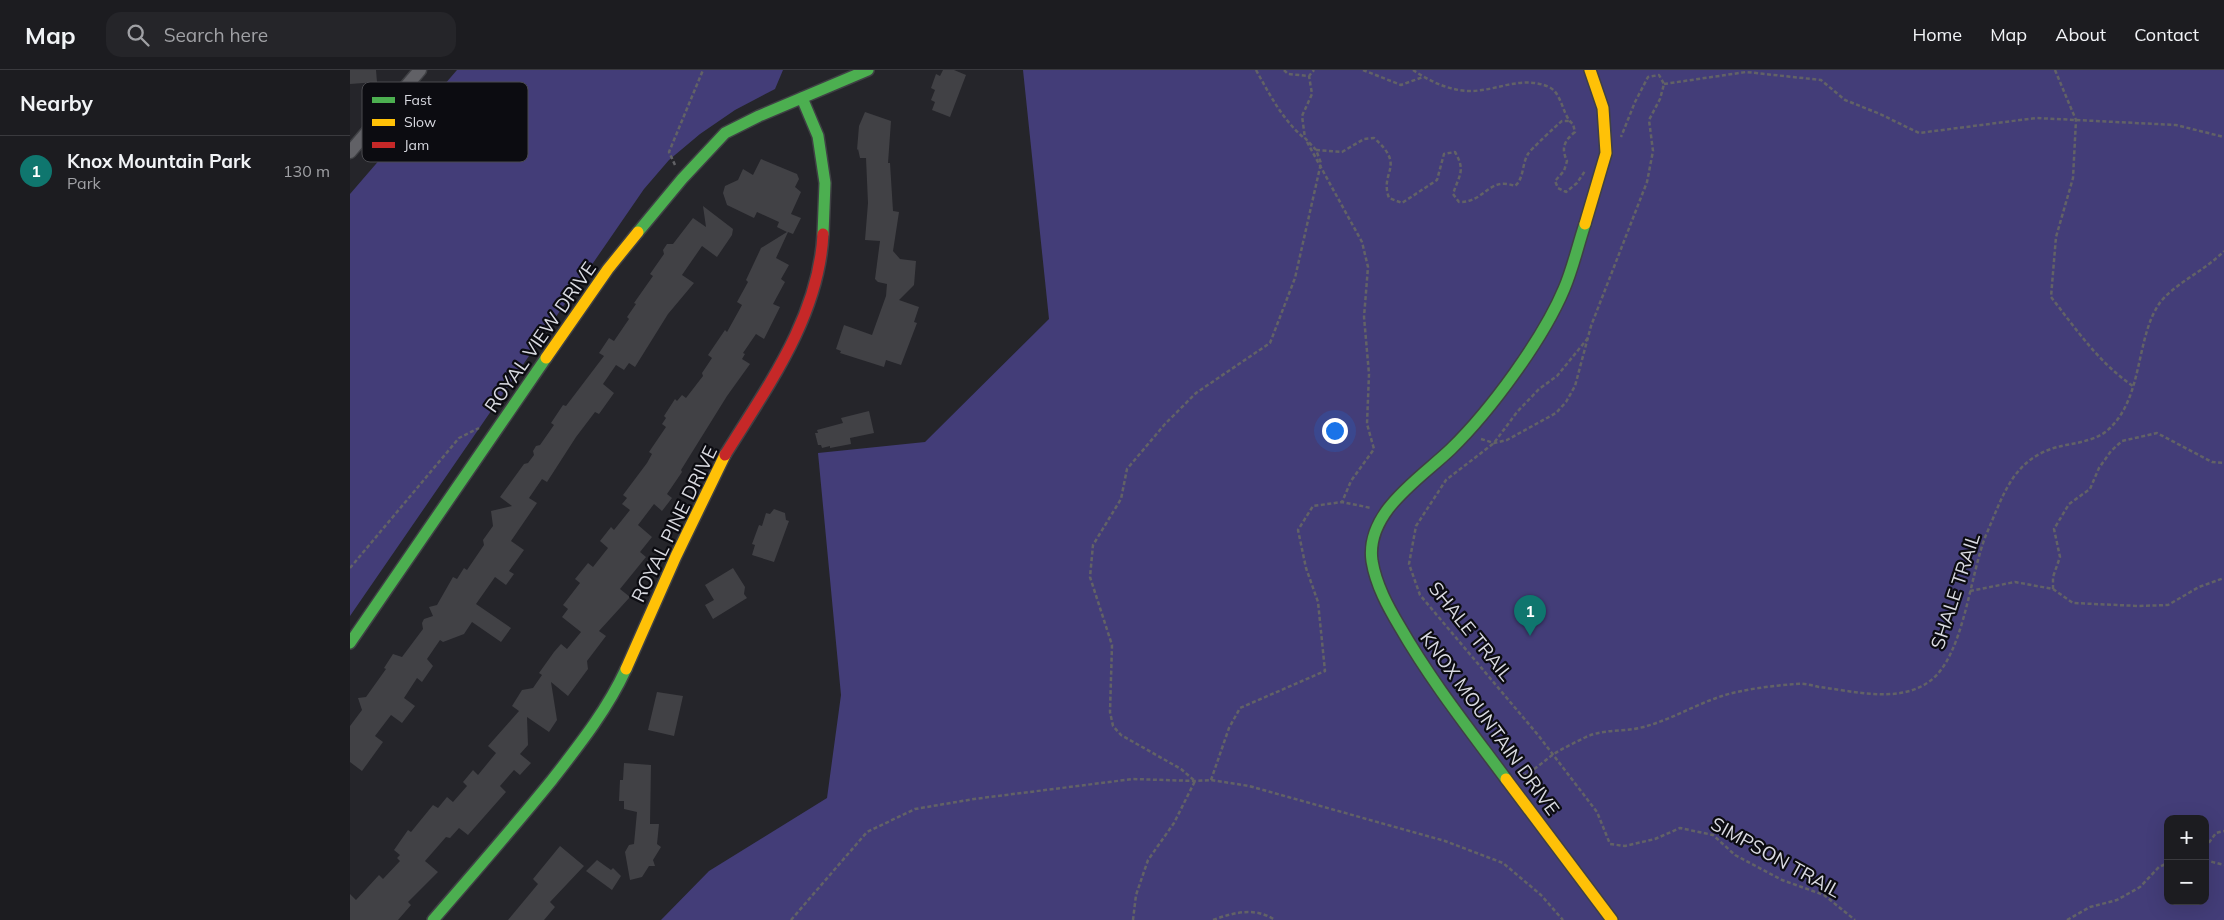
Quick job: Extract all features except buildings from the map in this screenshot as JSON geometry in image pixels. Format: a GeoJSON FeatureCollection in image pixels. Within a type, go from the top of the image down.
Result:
{"type":"FeatureCollection","features":[{"type":"Feature","properties":{"kind":"street"},"geometry":{"type":"LineString","coordinates":[[410,82],[420,70]]}},
{"type":"Feature","properties":{"kind":"street","name":"ROYAL VIEW DRIVE"},"geometry":{"type":"LineString","coordinates":[[350,643],[608,269],[682,179],[724,133],[868,70]]}},
{"type":"Feature","properties":{"kind":"street","name":"KNOX MOUNTAIN DRIVE"},"geometry":{"type":"LineString","coordinates":[[1590,70],[1603,108],[1606,153],[1601,176],[1564,289],[1541,332],[1504,388],[1458,440],[1385,512],[1373,538],[1372,560],[1378,582],[1391,611],[1423,667],[1612,920]]}},
{"type":"Feature","properties":{"kind":"street","name":"ROYAL PINE DRIVE"},"geometry":{"type":"LineString","coordinates":[[433,920],[521,818],[594,726],[617,688],[719,466],[785,358],[811,299],[822,251],[825,183],[818,136],[802,98]]}},
{"type":"Feature","properties":{"kind":"street"},"geometry":{"type":"LineString","coordinates":[[350,152],[362,138]]}},
{"type":"Feature","properties":{"kind":"path"},"geometry":{"type":"LineString","coordinates":[[682,179],[669,152],[703,70]]}},
{"type":"Feature","properties":{"kind":"path"},"geometry":{"type":"LineString","coordinates":[[1195,781],[1181,769],[1120,735],[1113,726],[1110,712],[1112,645],[1090,577],[1093,544],[1121,499],[1127,469],[1196,393],[1270,343],[1295,278],[1321,163],[1316,150],[1292,127],[1277,108],[1256,70]]}},
{"type":"Feature","properties":{"kind":"path"},"geometry":{"type":"LineString","coordinates":[[1284,70],[1288,74],[1309,76]]}},
{"type":"Feature","properties":{"kind":"path"},"geometry":{"type":"LineString","coordinates":[[1314,70],[1309,76],[1312,94],[1302,116],[1304,138],[1362,242],[1368,267],[1364,317],[1369,374],[1367,424],[1374,449],[1351,480],[1342,502]]}},
{"type":"Feature","properties":{"kind":"path"},"geometry":{"type":"LineString","coordinates":[[1363,70],[1401,85],[1423,77]]}},
{"type":"Feature","properties":{"kind":"path"},"geometry":{"type":"LineString","coordinates":[[2055,70],[2076,120],[2073,178],[2056,237],[2051,297],[2084,340],[2114,373],[2133,386]]}},
{"type":"Feature","properties":{"kind":"path"},"geometry":{"type":"LineString","coordinates":[[1664,84],[1746,72],[1821,80],[1844,100],[1880,114],[1919,133],[2036,118],[2176,125],[2224,137]]}},
{"type":"Feature","properties":{"kind":"path"},"geometry":{"type":"LineString","coordinates":[[1316,150],[1342,152],[1364,139],[1374,138],[1387,149],[1392,167],[1385,188],[1389,198],[1402,203],[1437,180],[1444,154],[1455,152],[1460,160],[1462,173],[1454,194],[1459,202],[1469,202],[1496,183],[1505,182],[1515,186],[1520,182],[1529,152],[1562,120],[1569,122]]}},
{"type":"Feature","properties":{"kind":"path","name":"SHALE TRAIL"},"geometry":{"type":"LineString","coordinates":[[1510,782],[1531,772],[1553,755],[1588,736],[1613,729],[1638,728],[1724,696],[1798,684],[1876,694],[1912,690],[1930,681],[1944,665],[1954,646],[1985,538],[2016,472],[2027,460],[2054,448],[2090,440],[2111,428],[2124,409],[2133,386],[2150,324],[2159,304],[2172,291],[2211,264],[2224,251]]}},
{"type":"Feature","properties":{"kind":"path","name":"SHALE TRAIL"},"geometry":{"type":"LineString","coordinates":[[1553,755],[1420,595],[1409,564],[1416,526],[1446,480],[1494,443],[1517,412],[1539,389],[1557,376],[1588,338]]}},
{"type":"Feature","properties":{"kind":"path"},"geometry":{"type":"LineString","coordinates":[[350,568],[459,438],[485,424]]}},
{"type":"Feature","properties":{"kind":"path"},"geometry":{"type":"LineString","coordinates":[[2053,589],[2053,576],[2060,557],[2054,529],[2069,504],[2090,489],[2103,462],[2122,441],[2157,434],[2212,462],[2224,463]]}},
{"type":"Feature","properties":{"kind":"path"},"geometry":{"type":"LineString","coordinates":[[1211,780],[1229,728],[1240,708],[1324,671],[1318,602],[1306,568],[1298,530],[1313,506],[1342,502],[1359,504],[1385,512]]}},
{"type":"Feature","properties":{"kind":"path"},"geometry":{"type":"LineString","coordinates":[[1970,591],[2015,582],[2053,589],[2074,603],[2139,606],[2168,605],[2199,587],[2224,578]]}},
{"type":"Feature","properties":{"kind":"path","name":"SIMPSON TRAIL"},"geometry":{"type":"LineString","coordinates":[[1553,755],[1597,812],[1610,844],[1625,846],[1655,839],[1680,828],[1713,835],[1735,855],[1782,880],[1824,895],[1855,920]]}},
{"type":"Feature","properties":{"kind":"path"},"geometry":{"type":"LineString","coordinates":[[791,920],[868,832],[915,809],[974,799],[1133,778],[1211,780],[1249,786],[1445,841],[1504,862],[1541,895],[1563,920]]}},
{"type":"Feature","properties":{"kind":"path"},"geometry":{"type":"LineString","coordinates":[[1133,920],[1136,895],[1148,860],[1174,823],[1195,781]]}},
{"type":"Feature","properties":{"kind":"path"},"geometry":{"type":"LineString","coordinates":[[2209,843],[2216,833],[2224,831]]}},
{"type":"Feature","properties":{"kind":"path"},"geometry":{"type":"LineString","coordinates":[[2209,861],[2224,865]]}},
{"type":"Feature","properties":{"kind":"path"},"geometry":{"type":"LineString","coordinates":[[2067,920],[2090,907],[2124,896],[2140,887],[2159,867],[2164,865]]}},
{"type":"Feature","properties":{"kind":"path"},"geometry":{"type":"LineString","coordinates":[[1213,920],[1243,911],[1266,914],[1275,920]]}},
{"type":"Feature","properties":{"kind":"shaded area"},"geometry":{"type":"Polygon","coordinates":[[[457,70],[783,70],[775,89],[735,110],[700,134],[669,160],[644,189],[350,616],[350,194],[378,162],[528,162],[528,82],[447,82],[457,70]]]}},
{"type":"Feature","properties":{"kind":"shaded area"},"geometry":{"type":"Polygon","coordinates":[[[1023,70],[2224,70],[2224,920],[661,920],[709,871],[827,798],[841,695],[818,453],[925,442],[1049,319],[1023,70]]]}},
{"type":"Feature","properties":{"kind":"traffic: fast"},"geometry":{"type":"LineString","coordinates":[[638,232],[682,179],[725,133],[759,116],[868,70]]}},
{"type":"Feature","properties":{"kind":"traffic: fast"},"geometry":{"type":"LineString","coordinates":[[802,98],[818,136],[825,183],[823,234]]}},
{"type":"Feature","properties":{"kind":"traffic: fast"},"geometry":{"type":"LineString","coordinates":[[1506,779],[1437,686],[1396,619],[1376,579],[1372,561],[1372,543],[1377,527],[1386,512],[1411,484],[1451,449],[1483,415],[1530,351],[1555,309],[1564,289],[1585,224]]}},
{"type":"Feature","properties":{"kind":"traffic: fast"},"geometry":{"type":"LineString","coordinates":[[350,643],[546,358]]}},
{"type":"Feature","properties":{"kind":"traffic: fast"},"geometry":{"type":"LineString","coordinates":[[433,920],[523,816],[573,753],[602,713],[626,669]]}},
{"type":"Feature","properties":{"kind":"traffic: slow"},"geometry":{"type":"LineString","coordinates":[[1585,224],[1606,153],[1603,108],[1590,70]]}},
{"type":"Feature","properties":{"kind":"traffic: slow"},"geometry":{"type":"LineString","coordinates":[[546,358],[608,269],[638,232]]}},
{"type":"Feature","properties":{"kind":"traffic: slow"},"geometry":{"type":"LineString","coordinates":[[626,669],[676,556],[725,455]]}},
{"type":"Feature","properties":{"kind":"traffic: slow"},"geometry":{"type":"LineString","coordinates":[[1506,779],[1612,920]]}},
{"type":"Feature","properties":{"kind":"traffic: jam"},"geometry":{"type":"LineString","coordinates":[[725,455],[773,377],[801,322],[812,294],[819,265],[823,234]]}},
{"type":"Feature","properties":{"kind":"place","name":"Knox Mountain Park"},"geometry":{"type":"Point","coordinates":[1530,636]}}]}
